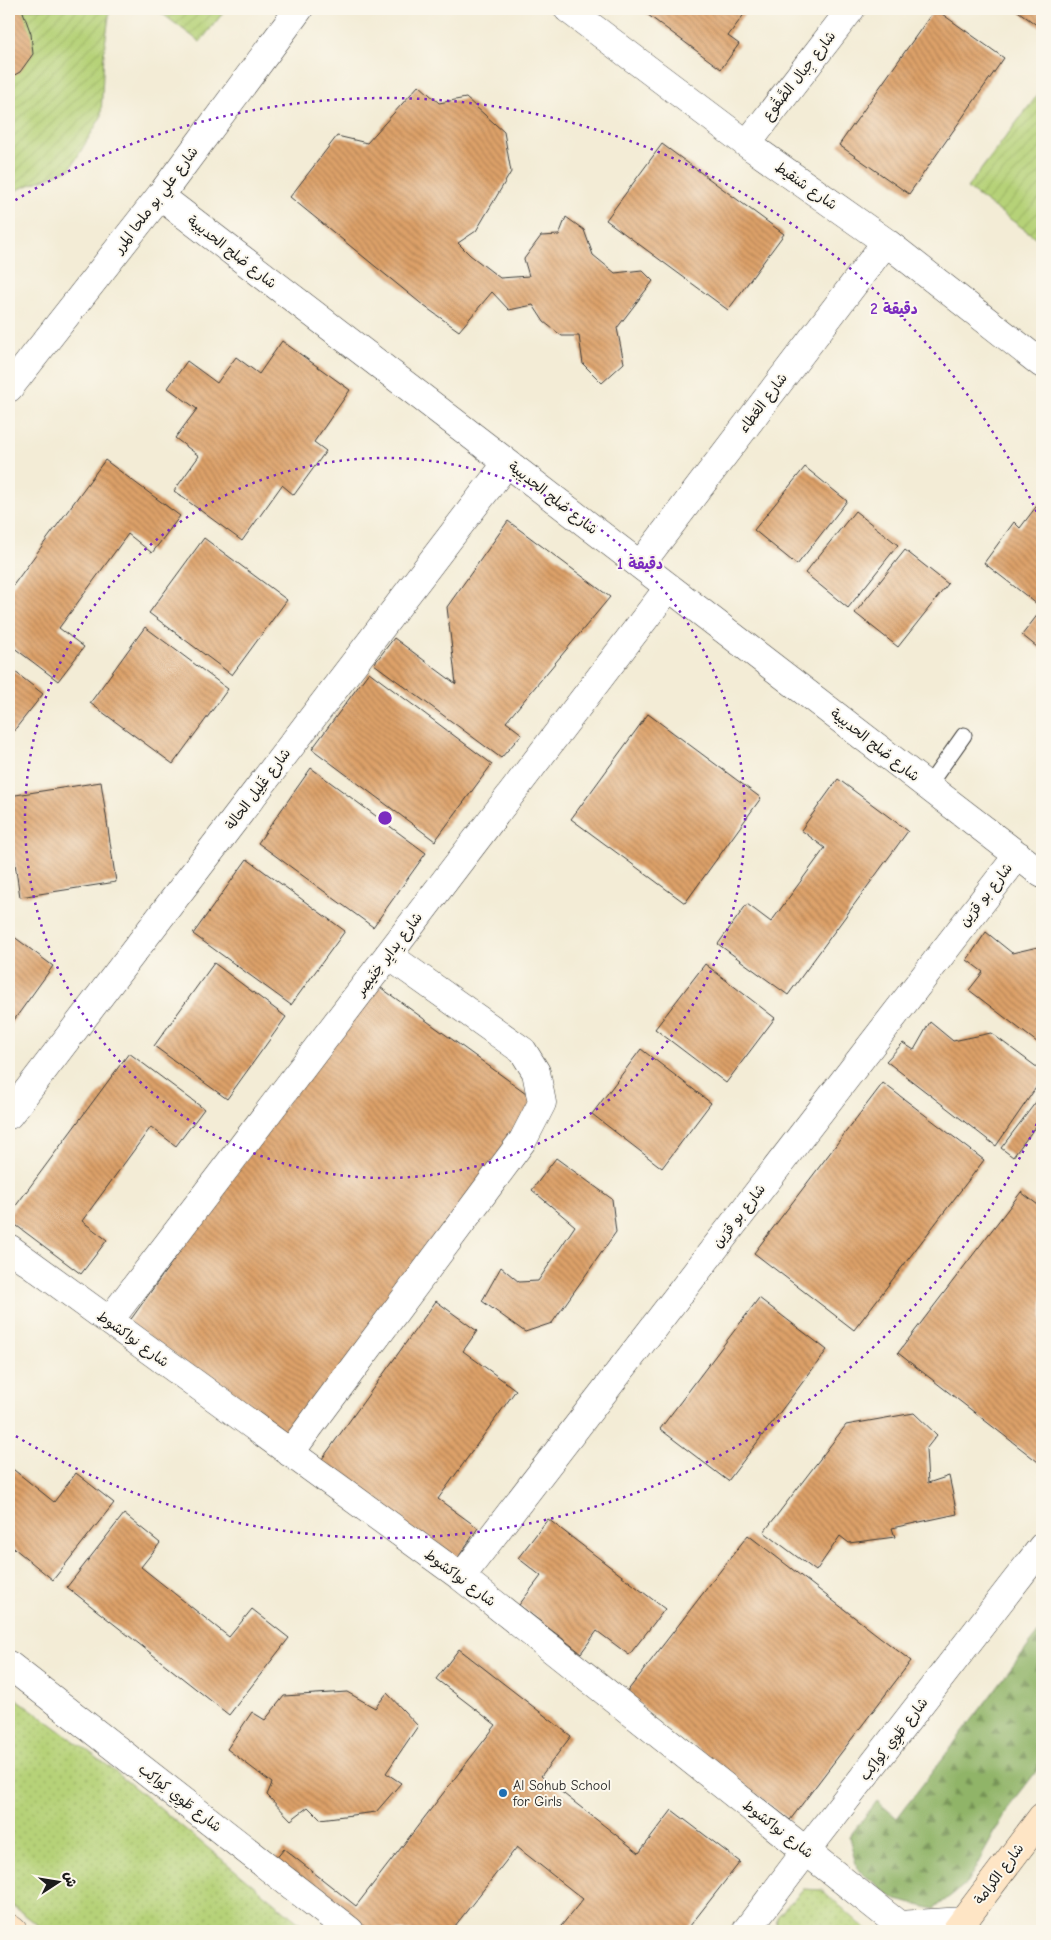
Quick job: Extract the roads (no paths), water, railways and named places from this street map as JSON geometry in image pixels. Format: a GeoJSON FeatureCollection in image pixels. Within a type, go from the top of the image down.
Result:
{"type":"FeatureCollection","features":[{"type":"Feature","properties":{"kind":"main road","name":"شارع الكرامة"},"geometry":{"type":"LineString","coordinates":[[960,1926],[1042,1817]]}},
{"type":"Feature","properties":{"kind":"main road"},"geometry":{"type":"LineString","coordinates":[[9,1928],[13,1931]]}},
{"type":"Feature","properties":{"kind":"street","name":"شارع علي بو ملحا المرر"},"geometry":{"type":"LineString","coordinates":[[9,388],[160,196],[299,9]]}},
{"type":"Feature","properties":{"kind":"street","name":"شارع شنقيط"},"geometry":{"type":"LineString","coordinates":[[568,9],[747,144],[886,242],[1042,364]]}},
{"type":"Feature","properties":{"kind":"street","name":"شارع جِبال الصَّقُوع"},"geometry":{"type":"LineString","coordinates":[[747,144],[851,9]]}},
{"type":"Feature","properties":{"kind":"street","name":"شارع صُلح الحديبية"},"geometry":{"type":"LineString","coordinates":[[160,196],[1042,874]]}},
{"type":"Feature","properties":{"kind":"street","name":"شارع العَطاء"},"geometry":{"type":"LineString","coordinates":[[640,565],[886,242]]}},
{"type":"Feature","properties":{"kind":"street","name":"شارع غَلِيل الحالة"},"geometry":{"type":"LineString","coordinates":[[9,1115],[507,463]]}},
{"type":"Feature","properties":{"kind":"street","name":"شارع بِدايِر خِنَيصِر"},"geometry":{"type":"LineString","coordinates":[[108,1321],[669,587]]}},
{"type":"Feature","properties":{"kind":"street","name":"شارع بو قرَين"},"geometry":{"type":"LineString","coordinates":[[461,1577],[1018,855]]}},
{"type":"Feature","properties":{"kind":"street"},"geometry":{"type":"LineString","coordinates":[[290,1453],[523,1140],[542,1103],[536,1072],[523,1051],[388,955]]}},
{"type":"Feature","properties":{"kind":"street","name":"شارع نواكشوط"},"geometry":{"type":"LineString","coordinates":[[9,1248],[461,1577],[900,1928],[960,1926]]}},
{"type":"Feature","properties":{"kind":"street","name":"شارع طَوِي كِواكِب"},"geometry":{"type":"LineString","coordinates":[[746,1931],[1042,1547]]}},
{"type":"Feature","properties":{"kind":"street","name":"شارع طَوِي كِواكِب"},"geometry":{"type":"LineString","coordinates":[[9,1665],[350,1931]]}},
{"type":"Feature","properties":{"kind":"lane"},"geometry":{"type":"LineString","coordinates":[[928,786],[964,735]]}},
{"type":"Feature","properties":{"kind":"place","name":"Al Sohub School for Girls"},"geometry":{"type":"Point","coordinates":[503,1793]}}]}
